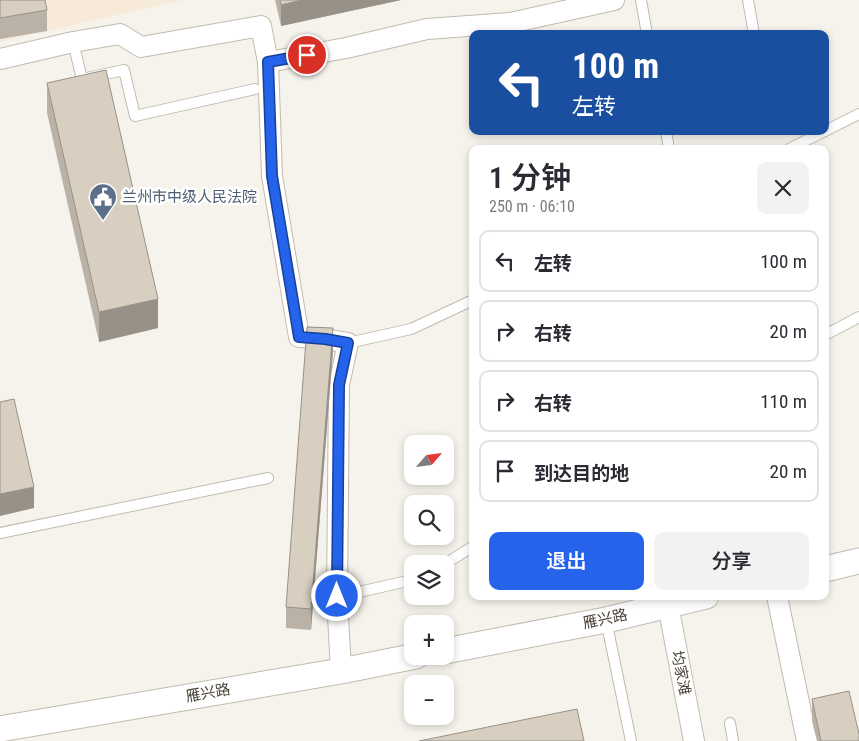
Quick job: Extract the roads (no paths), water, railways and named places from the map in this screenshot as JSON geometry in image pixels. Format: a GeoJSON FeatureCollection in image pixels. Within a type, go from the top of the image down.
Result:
{"type":"FeatureCollection","features":[{"type":"Feature","properties":{"kind":"street"},"geometry":{"type":"LineString","coordinates":[[268,62],[346,48],[427,29],[510,23],[574,4],[614,0]]}},
{"type":"Feature","properties":{"kind":"street"},"geometry":{"type":"LineString","coordinates":[[0,59],[73,42],[120,34],[141,47],[261,26],[268,62],[272,176],[299,337],[348,343],[339,385],[337,596],[341,671]]}},
{"type":"Feature","properties":{"kind":"street"},"geometry":{"type":"LineString","coordinates":[[829,568],[859,562]]}},
{"type":"Feature","properties":{"kind":"street"},"geometry":{"type":"LineString","coordinates":[[778,600],[807,741]]}},
{"type":"Feature","properties":{"kind":"street","name":"雁兴路"},"geometry":{"type":"LineString","coordinates":[[454,649],[606,620],[665,601]]}},
{"type":"Feature","properties":{"kind":"street","name":"均家滩"},"geometry":{"type":"LineString","coordinates":[[665,601],[694,741]]}},
{"type":"Feature","properties":{"kind":"street","name":"雁兴路"},"geometry":{"type":"LineString","coordinates":[[0,729],[341,671],[404,658]]}},
{"type":"Feature","properties":{"kind":"lane"},"geometry":{"type":"LineString","coordinates":[[641,0],[646,30]]}},
{"type":"Feature","properties":{"kind":"lane"},"geometry":{"type":"LineString","coordinates":[[748,0],[753,30]]}},
{"type":"Feature","properties":{"kind":"lane"},"geometry":{"type":"LineString","coordinates":[[73,42],[82,79],[124,70],[135,116],[254,88]]}},
{"type":"Feature","properties":{"kind":"lane"},"geometry":{"type":"LineString","coordinates":[[829,129],[859,114]]}},
{"type":"Feature","properties":{"kind":"lane"},"geometry":{"type":"LineString","coordinates":[[797,145],[817,135]]}},
{"type":"Feature","properties":{"kind":"lane"},"geometry":{"type":"LineString","coordinates":[[348,343],[411,329],[469,302]]}},
{"type":"Feature","properties":{"kind":"lane"},"geometry":{"type":"LineString","coordinates":[[829,333],[859,317]]}},
{"type":"Feature","properties":{"kind":"lane"},"geometry":{"type":"LineString","coordinates":[[0,533],[268,478]]}},
{"type":"Feature","properties":{"kind":"lane"},"geometry":{"type":"LineString","coordinates":[[454,558],[469,550]]}},
{"type":"Feature","properties":{"kind":"lane"},"geometry":{"type":"LineString","coordinates":[[337,596],[404,582]]}},
{"type":"Feature","properties":{"kind":"lane"},"geometry":{"type":"LineString","coordinates":[[606,620],[631,741]]}},
{"type":"Feature","properties":{"kind":"lane"},"geometry":{"type":"LineString","coordinates":[[730,723],[733,741]]}},
{"type":"Feature","properties":{"kind":"place","name":"兰州市中级人民法院"},"geometry":{"type":"Point","coordinates":[103,221]}}]}
